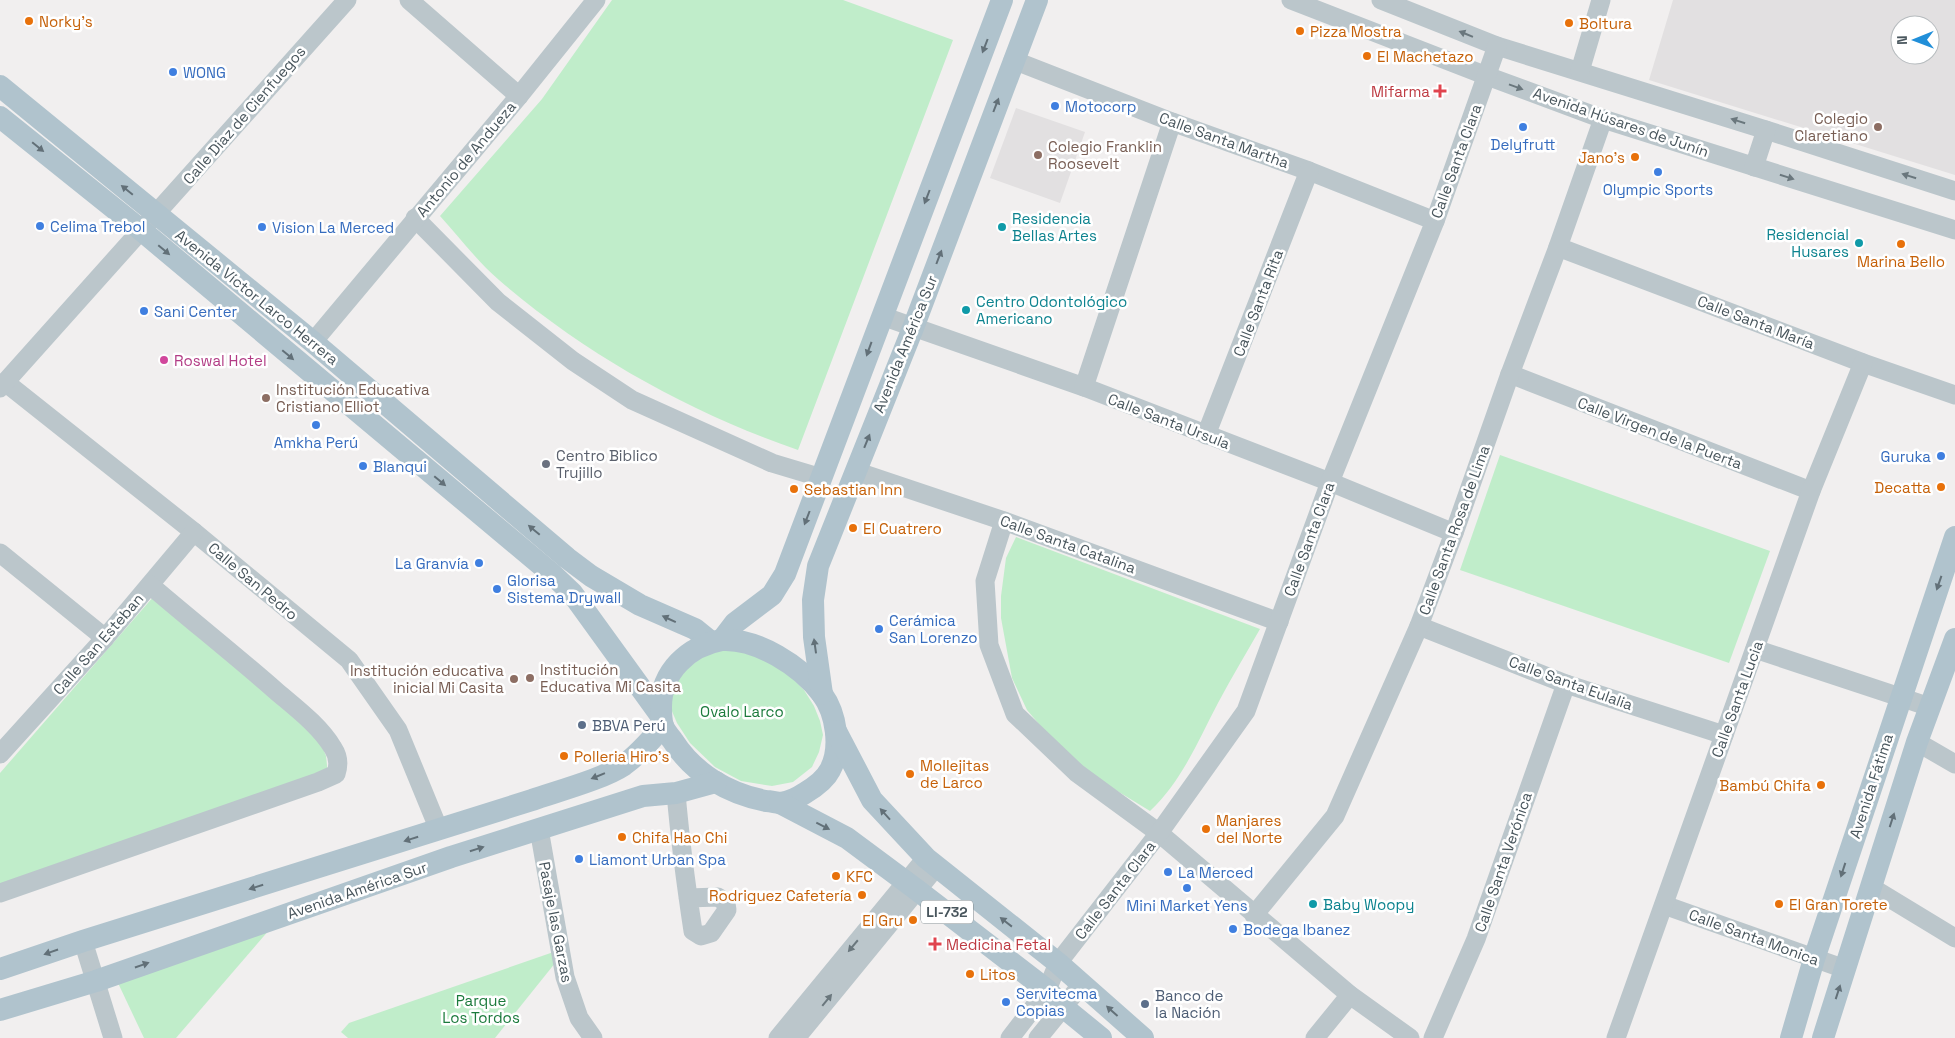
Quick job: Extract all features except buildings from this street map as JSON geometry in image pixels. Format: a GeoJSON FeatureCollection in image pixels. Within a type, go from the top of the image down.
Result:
{"type":"FeatureCollection","features":[{"type":"Feature","properties":{"kind":"main road","name":"Avenida América Sur"},"geometry":{"type":"LineString","coordinates":[[716,641],[735,623],[772,595],[785,574],[1002,0]]}},
{"type":"Feature","properties":{"kind":"main road","name":"Avenida América Sur"},"geometry":{"type":"LineString","coordinates":[[822,694],[814,637],[813,600],[818,566],[913,328],[1037,0]]}},
{"type":"Feature","properties":{"kind":"main road","name":"Avenida Víctor Larco Herrera"},"geometry":{"type":"LineString","coordinates":[[0,86],[313,342],[590,576],[640,605],[695,629],[716,641]]}},
{"type":"Feature","properties":{"kind":"main road","name":"Avenida Víctor Larco Herrera"},"geometry":{"type":"LineString","coordinates":[[0,117],[141,230],[552,574],[572,593],[662,721]]}},
{"type":"Feature","properties":{"kind":"main road","name":"Avenida Fátima"},"geometry":{"type":"LineString","coordinates":[[1791,1038],[1814,959],[1955,537]]}},
{"type":"Feature","properties":{"kind":"main road","name":"Avenida Fátima"},"geometry":{"type":"LineString","coordinates":[[1823,1038],[1917,742],[1955,640]]}},
{"type":"Feature","properties":{"kind":"main road"},"geometry":{"type":"LineString","coordinates":[[716,641],[746,642],[762,648],[799,670],[822,694],[830,709],[835,728],[836,751],[830,770],[816,787],[801,796],[780,803],[751,798],[728,790],[716,782],[688,761],[678,749],[662,721],[661,700],[665,684],[673,670],[682,659],[694,650],[716,641]]}},
{"type":"Feature","properties":{"kind":"main road","name":"Avenida América Sur"},"geometry":{"type":"LineString","coordinates":[[0,969],[83,941],[439,830],[598,777],[623,766],[640,752],[662,721]]}},
{"type":"Feature","properties":{"kind":"main road","name":"LI-732"},"geometry":{"type":"LineString","coordinates":[[835,728],[872,800],[931,863],[1058,963],[1143,1038]]}},
{"type":"Feature","properties":{"kind":"main road","name":"Avenida América Sur"},"geometry":{"type":"LineString","coordinates":[[0,1010],[96,981],[451,857],[643,796],[676,793],[716,782]]}},
{"type":"Feature","properties":{"kind":"main road","name":"LI-732"},"geometry":{"type":"LineString","coordinates":[[780,803],[847,838],[1047,990],[1101,1038]]}},
{"type":"Feature","properties":{"kind":"street","name":"Calle Diaz de Cienfuegos"},"geometry":{"type":"LineString","coordinates":[[2,385],[347,0]]}},
{"type":"Feature","properties":{"kind":"street"},"geometry":{"type":"LineString","coordinates":[[409,0],[519,96]]}},
{"type":"Feature","properties":{"kind":"street","name":"Antonio de Andueza"},"geometry":{"type":"LineString","coordinates":[[313,342],[519,96],[596,0]]}},
{"type":"Feature","properties":{"kind":"street","name":"Avenida Húsares de Junín"},"geometry":{"type":"LineString","coordinates":[[1291,0],[1603,119],[1955,230]]}},
{"type":"Feature","properties":{"kind":"street"},"geometry":{"type":"LineString","coordinates":[[1381,0],[1497,46],[1766,130],[1955,192]]}},
{"type":"Feature","properties":{"kind":"street"},"geometry":{"type":"LineString","coordinates":[[1580,71],[1601,0]]}},
{"type":"Feature","properties":{"kind":"street","name":"Calle Santa Clara"},"geometry":{"type":"LineString","coordinates":[[1010,1038],[1047,990],[1058,963],[1159,833],[1246,711],[1330,482],[1435,221],[1497,46]]}},
{"type":"Feature","properties":{"kind":"street","name":"Calle Santa Martha"},"geometry":{"type":"LineString","coordinates":[[1013,60],[1172,122],[1310,171],[1435,221]]}},
{"type":"Feature","properties":{"kind":"street","name":"Calle Santa Rosa de Lima"},"geometry":{"type":"LineString","coordinates":[[1254,915],[1335,816],[1419,626],[1603,119]]}},
{"type":"Feature","properties":{"kind":"street"},"geometry":{"type":"LineString","coordinates":[[1084,387],[1172,122]]}},
{"type":"Feature","properties":{"kind":"street"},"geometry":{"type":"LineString","coordinates":[[1754,167],[1766,130]]}},
{"type":"Feature","properties":{"kind":"street","name":"Calle Santa Rita"},"geometry":{"type":"LineString","coordinates":[[1206,435],[1310,171]]}},
{"type":"Feature","properties":{"kind":"street"},"geometry":{"type":"LineString","coordinates":[[415,218],[498,302],[573,361],[632,400],[772,463],[822,478]]}},
{"type":"Feature","properties":{"kind":"street","name":"Calle Santa María"},"geometry":{"type":"LineString","coordinates":[[1558,247],[1863,363],[1955,395]]}},
{"type":"Feature","properties":{"kind":"street","name":"Calle Santa Ursula"},"geometry":{"type":"LineString","coordinates":[[882,316],[1084,387],[1330,482],[1454,533]]}},
{"type":"Feature","properties":{"kind":"street","name":"Calle Santa Lucia"},"geometry":{"type":"LineString","coordinates":[[1616,1038],[1811,492],[1863,363]]}},
{"type":"Feature","properties":{"kind":"street","name":"Calle Virgen de la Puerta"},"geometry":{"type":"LineString","coordinates":[[1510,374],[1811,492]]}},
{"type":"Feature","properties":{"kind":"street","name":"Calle San Pedro"},"geometry":{"type":"LineString","coordinates":[[2,385],[194,532],[349,660],[398,730],[439,830]]}},
{"type":"Feature","properties":{"kind":"street","name":"Calle Santa Catalina"},"geometry":{"type":"LineString","coordinates":[[855,471],[1004,521],[1279,622]]}},
{"type":"Feature","properties":{"kind":"street"},"geometry":{"type":"LineString","coordinates":[[1004,521],[985,581],[989,645],[1015,714],[1077,773],[1159,833],[1350,995],[1410,1038]]}},
{"type":"Feature","properties":{"kind":"street","name":"Calle San Esteban"},"geometry":{"type":"LineString","coordinates":[[0,754],[105,638],[194,532]]}},
{"type":"Feature","properties":{"kind":"street"},"geometry":{"type":"LineString","coordinates":[[552,574],[567,558]]}},
{"type":"Feature","properties":{"kind":"street"},"geometry":{"type":"LineString","coordinates":[[3,562],[105,638]]}},
{"type":"Feature","properties":{"kind":"street"},"geometry":{"type":"LineString","coordinates":[[0,893],[310,785],[336,774],[338,758],[333,748],[307,718],[241,660],[150,585]]}},
{"type":"Feature","properties":{"kind":"street","name":"Calle Santa Eulalia"},"geometry":{"type":"LineString","coordinates":[[1419,626],[1566,684],[1724,735]]}},
{"type":"Feature","properties":{"kind":"street"},"geometry":{"type":"LineString","coordinates":[[1755,649],[1930,707]]}},
{"type":"Feature","properties":{"kind":"street","name":"Calle Santa Verónica"},"geometry":{"type":"LineString","coordinates":[[1433,1038],[1476,939],[1566,684]]}},
{"type":"Feature","properties":{"kind":"street"},"geometry":{"type":"LineString","coordinates":[[1917,742],[1955,764]]}},
{"type":"Feature","properties":{"kind":"street"},"geometry":{"type":"LineString","coordinates":[[676,793],[688,898]]}},
{"type":"Feature","properties":{"kind":"street","name":"Pasaje las Garzas"},"geometry":{"type":"LineString","coordinates":[[539,829],[564,978],[579,1018],[593,1038]]}},
{"type":"Feature","properties":{"kind":"street"},"geometry":{"type":"LineString","coordinates":[[796,1038],[876,930],[931,863]]}},
{"type":"Feature","properties":{"kind":"street"},"geometry":{"type":"LineString","coordinates":[[1871,887],[1955,938]]}},
{"type":"Feature","properties":{"kind":"street","name":"Calle Santa Monica"},"geometry":{"type":"LineString","coordinates":[[1664,905],[1845,969]]}},
{"type":"Feature","properties":{"kind":"street"},"geometry":{"type":"LineString","coordinates":[[778,1038],[876,930]]}},
{"type":"Feature","properties":{"kind":"street"},"geometry":{"type":"LineString","coordinates":[[83,941],[113,1038]]}},
{"type":"Feature","properties":{"kind":"street"},"geometry":{"type":"LineString","coordinates":[[1038,1038],[1082,984]]}},
{"type":"Feature","properties":{"kind":"street"},"geometry":{"type":"LineString","coordinates":[[1315,1038],[1350,995]]}},
{"type":"Feature","properties":{"kind":"shaded area","name":"Colegio Claretiano"},"geometry":{"type":"Polygon","coordinates":[[[1673,0],[1955,0],[1955,175],[1649,80],[1673,0]]]}},
{"type":"Feature","properties":{"kind":"shaded area","name":"Colegio Franklin Roosevelt"},"geometry":{"type":"Polygon","coordinates":[[[1016,108],[1085,132],[1060,203],[990,178],[1016,108]]]}},
{"type":"Feature","properties":{"kind":"green space"},"geometry":{"type":"Polygon","coordinates":[[[612,0],[843,0],[953,40],[798,450],[758,435],[679,400],[604,357],[567,333],[491,273],[440,216],[542,99],[612,0]]]}},
{"type":"Feature","properties":{"kind":"green space"},"geometry":{"type":"Polygon","coordinates":[[[1500,455],[1770,551],[1729,663],[1460,570],[1500,455]]]}},
{"type":"Feature","properties":{"kind":"green space"},"geometry":{"type":"Polygon","coordinates":[[[1016,537],[1260,629],[1180,774],[1150,811],[1073,764],[1027,710],[1012,678],[1001,618],[1001,596],[1006,558],[1016,537]]]}},
{"type":"Feature","properties":{"kind":"green space"},"geometry":{"type":"Polygon","coordinates":[[[154,596],[319,737],[326,756],[328,774],[0,891],[0,773],[154,596]]]}},
{"type":"Feature","properties":{"kind":"green space","name":"Ovalo Larco"},"geometry":{"type":"Polygon","coordinates":[[[721,643],[777,662],[804,690],[814,706],[823,735],[819,752],[812,767],[793,782],[772,786],[741,781],[715,767],[690,743],[677,723],[668,702],[670,681],[721,643]]]}},
{"type":"Feature","properties":{"kind":"green space"},"geometry":{"type":"Polygon","coordinates":[[[270,929],[176,1038],[144,1038],[118,983],[270,929]]]}},
{"type":"Feature","properties":{"kind":"green space","name":"Parque Los Tordos"},"geometry":{"type":"Polygon","coordinates":[[[568,947],[495,1038],[348,1038],[341,1032],[349,1023],[568,947]]]}},
{"type":"Feature","properties":{"kind":"place","name":"Norky's"},"geometry":{"type":"Point","coordinates":[29,21]}},
{"type":"Feature","properties":{"kind":"place","name":"Boltura"},"geometry":{"type":"Point","coordinates":[1569,23]}},
{"type":"Feature","properties":{"kind":"place","name":"Pizza Mostra"},"geometry":{"type":"Point","coordinates":[1300,31]}},
{"type":"Feature","properties":{"kind":"place","name":"El Machetazo"},"geometry":{"type":"Point","coordinates":[1367,56]}},
{"type":"Feature","properties":{"kind":"place","name":"WONG"},"geometry":{"type":"Point","coordinates":[173,72]}},
{"type":"Feature","properties":{"kind":"place","name":"Mifarma"},"geometry":{"type":"Point","coordinates":[1440,91]}},
{"type":"Feature","properties":{"kind":"place","name":"Motocorp"},"geometry":{"type":"Point","coordinates":[1055,106]}},
{"type":"Feature","properties":{"kind":"place","name":"Delyfrutt"},"geometry":{"type":"Point","coordinates":[1523,127]}},
{"type":"Feature","properties":{"kind":"place","name":"Colegio Claretiano"},"geometry":{"type":"Point","coordinates":[1878,127]}},
{"type":"Feature","properties":{"kind":"place","name":"Colegio Franklin Roosevelt"},"geometry":{"type":"Point","coordinates":[1038,155]}},
{"type":"Feature","properties":{"kind":"place","name":"Jano's"},"geometry":{"type":"Point","coordinates":[1635,157]}},
{"type":"Feature","properties":{"kind":"place","name":"Olympic Sports"},"geometry":{"type":"Point","coordinates":[1658,172]}},
{"type":"Feature","properties":{"kind":"place","name":"Celima Trebol"},"geometry":{"type":"Point","coordinates":[40,226]}},
{"type":"Feature","properties":{"kind":"place","name":"Vision La Merced"},"geometry":{"type":"Point","coordinates":[262,227]}},
{"type":"Feature","properties":{"kind":"place","name":"Residencia Bellas Artes"},"geometry":{"type":"Point","coordinates":[1002,227]}},
{"type":"Feature","properties":{"kind":"place","name":"Residencial Husares"},"geometry":{"type":"Point","coordinates":[1859,243]}},
{"type":"Feature","properties":{"kind":"place","name":"Marina Bello"},"geometry":{"type":"Point","coordinates":[1901,244]}},
{"type":"Feature","properties":{"kind":"place","name":"Centro Odontológico Americano"},"geometry":{"type":"Point","coordinates":[966,310]}},
{"type":"Feature","properties":{"kind":"place","name":"Sani Center"},"geometry":{"type":"Point","coordinates":[144,311]}},
{"type":"Feature","properties":{"kind":"place","name":"Roswal Hotel"},"geometry":{"type":"Point","coordinates":[164,360]}},
{"type":"Feature","properties":{"kind":"place","name":"Institución Educativa Cristiano Elliot"},"geometry":{"type":"Point","coordinates":[266,398]}},
{"type":"Feature","properties":{"kind":"place","name":"Amkha Perú"},"geometry":{"type":"Point","coordinates":[316,425]}},
{"type":"Feature","properties":{"kind":"place","name":"Guruka"},"geometry":{"type":"Point","coordinates":[1941,456]}},
{"type":"Feature","properties":{"kind":"place","name":"Centro Biblico Trujillo"},"geometry":{"type":"Point","coordinates":[546,464]}},
{"type":"Feature","properties":{"kind":"place","name":"Blanqui"},"geometry":{"type":"Point","coordinates":[363,466]}},
{"type":"Feature","properties":{"kind":"place","name":"Decatta"},"geometry":{"type":"Point","coordinates":[1941,487]}},
{"type":"Feature","properties":{"kind":"place","name":"Sebastian Inn"},"geometry":{"type":"Point","coordinates":[794,489]}},
{"type":"Feature","properties":{"kind":"place","name":"El Cuatrero"},"geometry":{"type":"Point","coordinates":[853,528]}},
{"type":"Feature","properties":{"kind":"place","name":"La Granvía"},"geometry":{"type":"Point","coordinates":[479,563]}},
{"type":"Feature","properties":{"kind":"place","name":"Glorisa Sistema Drywall"},"geometry":{"type":"Point","coordinates":[497,589]}},
{"type":"Feature","properties":{"kind":"place","name":"Cerámica San Lorenzo"},"geometry":{"type":"Point","coordinates":[879,629]}},
{"type":"Feature","properties":{"kind":"place","name":"Institución Educativa Mi Casita"},"geometry":{"type":"Point","coordinates":[530,678]}},
{"type":"Feature","properties":{"kind":"place","name":"Institución educativa inicial Mi Casita"},"geometry":{"type":"Point","coordinates":[514,679]}},
{"type":"Feature","properties":{"kind":"place","name":"BBVA Perú"},"geometry":{"type":"Point","coordinates":[582,725]}},
{"type":"Feature","properties":{"kind":"place","name":"Polleria Hiro's"},"geometry":{"type":"Point","coordinates":[564,756]}},
{"type":"Feature","properties":{"kind":"place","name":"Mollejitas de Larco"},"geometry":{"type":"Point","coordinates":[910,774]}},
{"type":"Feature","properties":{"kind":"place","name":"Bambú Chifa"},"geometry":{"type":"Point","coordinates":[1821,785]}},
{"type":"Feature","properties":{"kind":"place","name":"Manjares del Norte"},"geometry":{"type":"Point","coordinates":[1206,829]}},
{"type":"Feature","properties":{"kind":"place","name":"Chifa Hao Chi"},"geometry":{"type":"Point","coordinates":[622,837]}},
{"type":"Feature","properties":{"kind":"place","name":"Liamont Urban Spa"},"geometry":{"type":"Point","coordinates":[579,859]}},
{"type":"Feature","properties":{"kind":"place","name":"La Merced"},"geometry":{"type":"Point","coordinates":[1168,872]}},
{"type":"Feature","properties":{"kind":"place","name":"KFC"},"geometry":{"type":"Point","coordinates":[836,876]}},
{"type":"Feature","properties":{"kind":"place","name":"Mini Market Yens"},"geometry":{"type":"Point","coordinates":[1187,888]}},
{"type":"Feature","properties":{"kind":"place","name":"Rodriguez Cafetería"},"geometry":{"type":"Point","coordinates":[862,895]}},
{"type":"Feature","properties":{"kind":"place","name":"Baby Woopy"},"geometry":{"type":"Point","coordinates":[1313,904]}},
{"type":"Feature","properties":{"kind":"place","name":"El Gran Torete"},"geometry":{"type":"Point","coordinates":[1779,904]}},
{"type":"Feature","properties":{"kind":"place","name":"El Gru"},"geometry":{"type":"Point","coordinates":[913,920]}},
{"type":"Feature","properties":{"kind":"place","name":"Bodega Ibanez"},"geometry":{"type":"Point","coordinates":[1233,929]}},
{"type":"Feature","properties":{"kind":"place","name":"Medicina Fetal"},"geometry":{"type":"Point","coordinates":[935,944]}},
{"type":"Feature","properties":{"kind":"place","name":"Litos"},"geometry":{"type":"Point","coordinates":[970,974]}},
{"type":"Feature","properties":{"kind":"place","name":"Servitecma Copias"},"geometry":{"type":"Point","coordinates":[1006,1002]}},
{"type":"Feature","properties":{"kind":"place","name":"Banco de la Nación"},"geometry":{"type":"Point","coordinates":[1145,1004]}}]}
